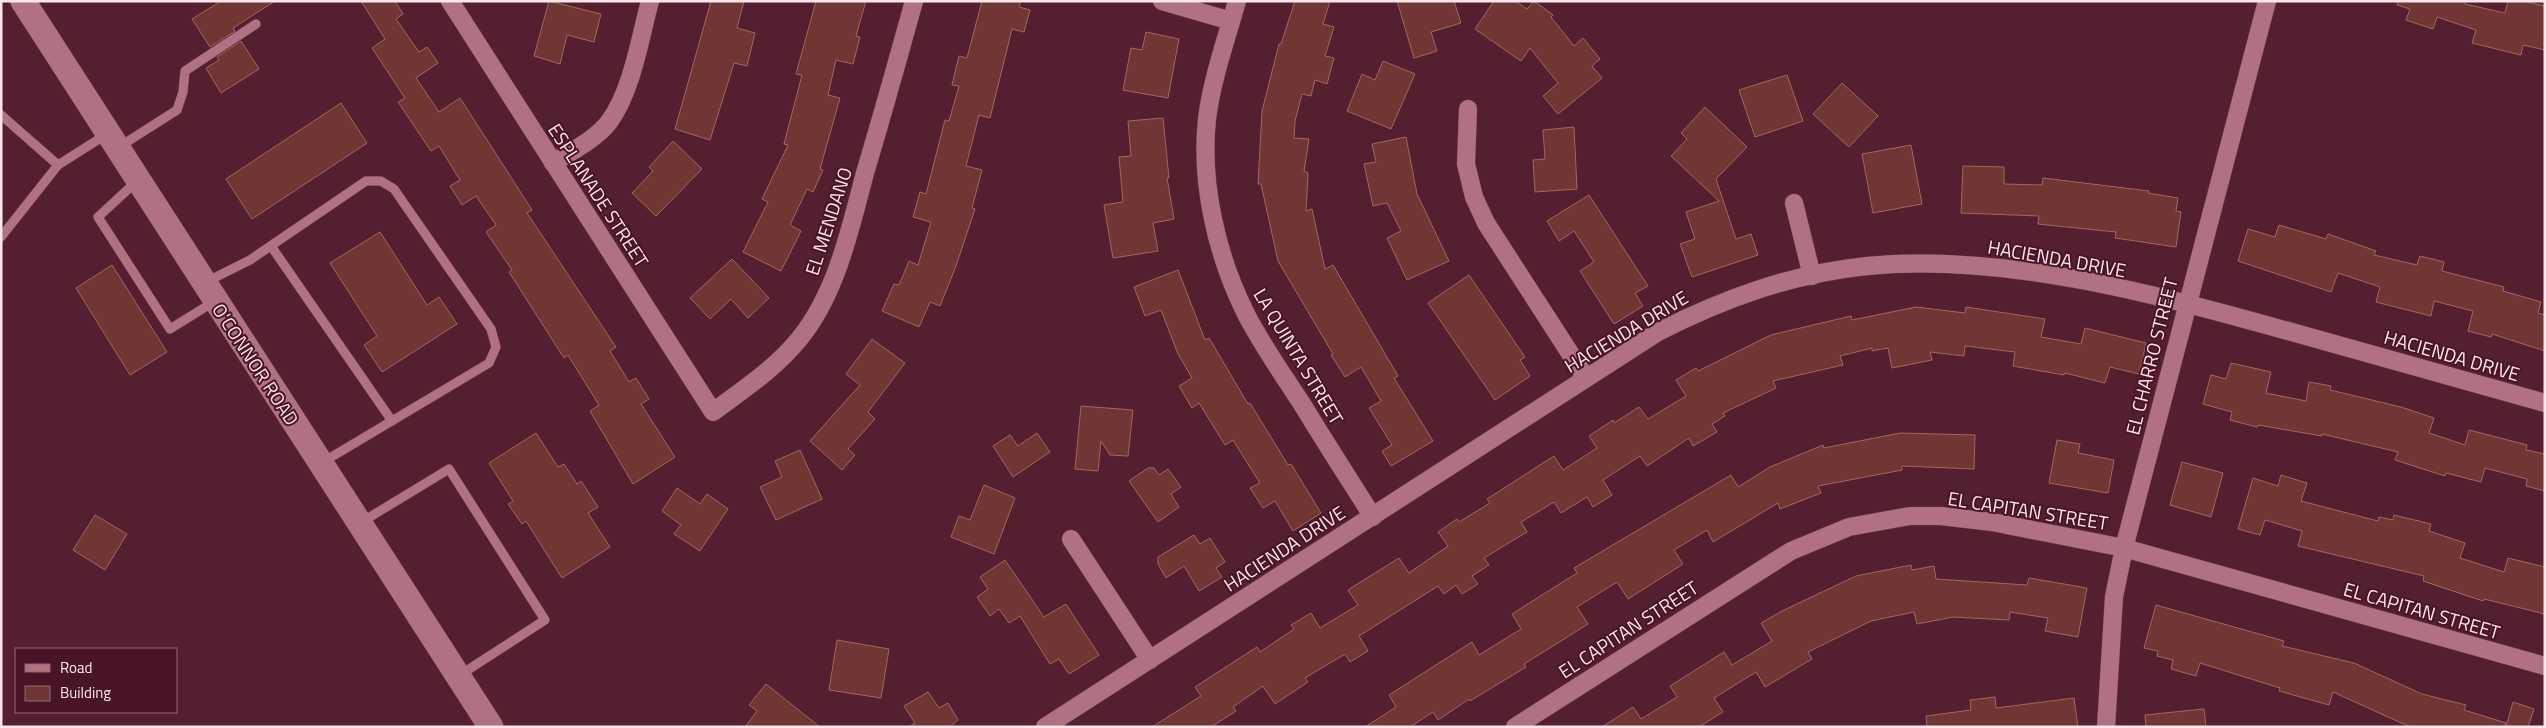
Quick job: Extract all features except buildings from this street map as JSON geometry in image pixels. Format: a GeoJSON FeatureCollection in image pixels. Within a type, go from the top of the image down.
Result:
{"type":"FeatureCollection","features":[{"type":"Feature","properties":{"kind":"main road","name":"O'CONNOR ROAD"},"geometry":{"type":"LineString","coordinates":[[23,1],[491,727]]}},
{"type":"Feature","properties":{"kind":"street","name":"ESPLANADE STREET"},"geometry":{"type":"LineString","coordinates":[[450,1],[713,412]]}},
{"type":"Feature","properties":{"kind":"street"},"geometry":{"type":"LineString","coordinates":[[553,163],[588,141],[609,122],[626,88],[650,1]]}},
{"type":"Feature","properties":{"kind":"street","name":"EL MENDANO"},"geometry":{"type":"LineString","coordinates":[[713,412],[768,371],[785,355],[814,318],[825,297],[846,243],[914,1]]}},
{"type":"Feature","properties":{"kind":"street"},"geometry":{"type":"LineString","coordinates":[[1162,1],[1231,21]]}},
{"type":"Feature","properties":{"kind":"street","name":"LA QUINTA STREET"},"geometry":{"type":"LineString","coordinates":[[1237,1],[1207,119],[1206,160],[1210,200],[1218,239],[1230,278],[1246,314],[1373,516]]}},
{"type":"Feature","properties":{"kind":"street","name":"EL CHARRO STREET"},"geometry":{"type":"LineString","coordinates":[[2106,727],[2114,597],[2124,548],[2267,1]]}},
{"type":"Feature","properties":{"kind":"street"},"geometry":{"type":"LineString","coordinates":[[1468,109],[1466,164],[1474,197],[1486,222],[1586,378]]}},
{"type":"Feature","properties":{"kind":"street"},"geometry":{"type":"LineString","coordinates":[[1794,203],[1812,276]]}},
{"type":"Feature","properties":{"kind":"street","name":"HACIENDA DRIVE"},"geometry":{"type":"LineString","coordinates":[[1046,727],[1658,332],[1704,309],[1743,293],[1812,276],[1866,267],[1915,264],[1982,266],[2024,270],[2187,303],[2545,403]]}},
{"type":"Feature","properties":{"kind":"street","name":"EL CAPITAN STREET"},"geometry":{"type":"LineString","coordinates":[[1515,727],[1791,551],[1849,527],[1894,518],[1941,516],[1992,522],[2124,548],[2545,666]]}},
{"type":"Feature","properties":{"kind":"street"},"geometry":{"type":"LineString","coordinates":[[1071,539],[1150,660]]}},
{"type":"Feature","properties":{"kind":"lane"},"geometry":{"type":"LineString","coordinates":[[1,237],[58,165],[177,110],[183,92],[185,71],[256,24]]}},
{"type":"Feature","properties":{"kind":"lane"},"geometry":{"type":"LineString","coordinates":[[1,114],[58,165]]}},
{"type":"Feature","properties":{"kind":"lane"},"geometry":{"type":"LineString","coordinates":[[138,181],[98,217],[170,329],[209,292],[250,260],[366,181],[381,181],[394,190],[491,328],[496,347],[489,363],[321,463]]}},
{"type":"Feature","properties":{"kind":"lane"},"geometry":{"type":"LineString","coordinates":[[271,246],[392,421]]}},
{"type":"Feature","properties":{"kind":"lane"},"geometry":{"type":"LineString","coordinates":[[360,523],[449,469],[545,620],[458,676]]}}]}
